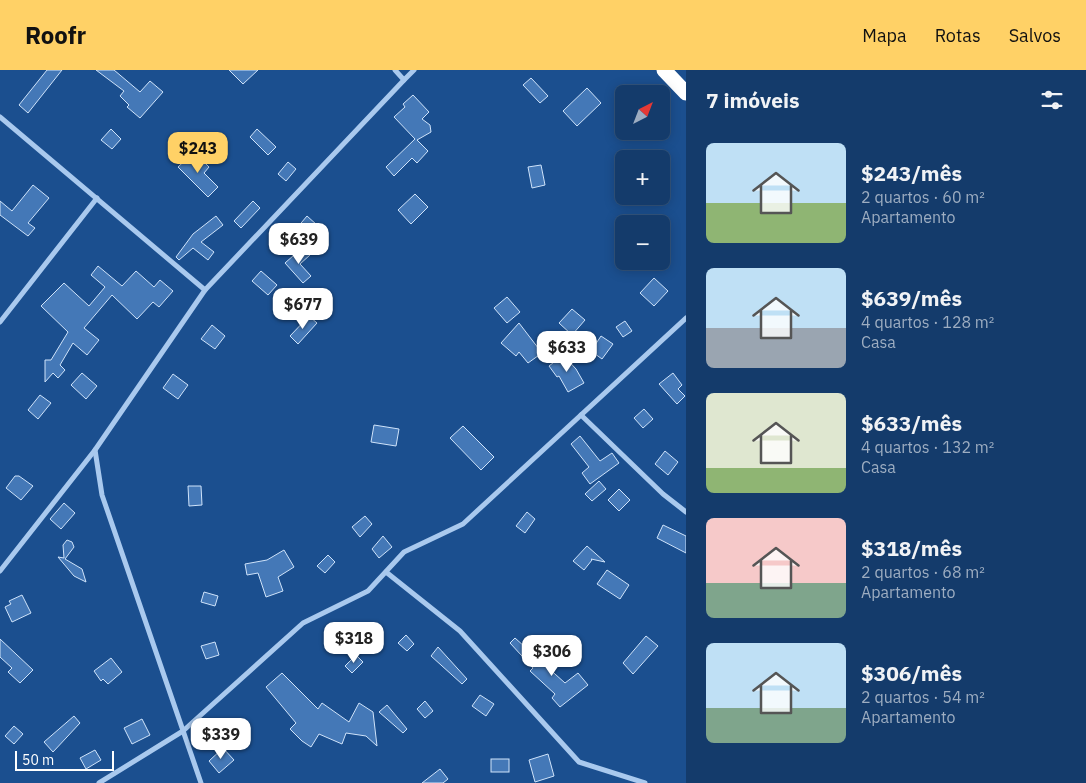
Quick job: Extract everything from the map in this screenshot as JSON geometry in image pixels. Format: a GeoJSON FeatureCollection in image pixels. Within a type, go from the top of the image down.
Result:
{"type":"FeatureCollection","features":[{"type":"Feature","properties":{"kind":"highway"},"geometry":{"type":"LineString","coordinates":[[664,70],[686,92]]}},
{"type":"Feature","properties":{"kind":"street"},"geometry":{"type":"LineString","coordinates":[[395,70],[404,80]]}},
{"type":"Feature","properties":{"kind":"street"},"geometry":{"type":"LineString","coordinates":[[0,570],[95,450],[205,290],[414,70]]}},
{"type":"Feature","properties":{"kind":"street"},"geometry":{"type":"LineString","coordinates":[[0,117],[205,290]]}},
{"type":"Feature","properties":{"kind":"street"},"geometry":{"type":"LineString","coordinates":[[0,322],[97,198]]}},
{"type":"Feature","properties":{"kind":"street"},"geometry":{"type":"LineString","coordinates":[[99,783],[183,731],[303,623],[368,591],[404,552],[463,524],[686,318]]}},
{"type":"Feature","properties":{"kind":"street"},"geometry":{"type":"LineString","coordinates":[[582,415],[663,494],[686,512]]}},
{"type":"Feature","properties":{"kind":"street"},"geometry":{"type":"LineString","coordinates":[[95,450],[102,495],[201,783]]}},
{"type":"Feature","properties":{"kind":"street"},"geometry":{"type":"LineString","coordinates":[[386,572],[460,631],[579,762],[645,783]]}},
{"type":"Feature","properties":{"kind":"building"},"geometry":{"type":"Polygon","coordinates":[[[47,70],[62,70],[28,113],[19,105],[47,70]]]}},
{"type":"Feature","properties":{"kind":"building"},"geometry":{"type":"Polygon","coordinates":[[[96,70],[114,70],[140,92],[150,81],[163,92],[140,118],[127,107],[129,105],[120,96],[124,91],[96,70]]]}},
{"type":"Feature","properties":{"kind":"building"},"geometry":{"type":"Polygon","coordinates":[[[229,70],[258,70],[243,84],[229,70]]]}},
{"type":"Feature","properties":{"kind":"building"},"geometry":{"type":"Polygon","coordinates":[[[531,78],[548,96],[540,103],[523,85],[531,78]]]}},
{"type":"Feature","properties":{"kind":"building"},"geometry":{"type":"Polygon","coordinates":[[[587,88],[601,103],[577,126],[563,111],[587,88]]]}},
{"type":"Feature","properties":{"kind":"building"},"geometry":{"type":"Polygon","coordinates":[[[413,95],[429,112],[422,119],[430,125],[431,132],[417,140],[428,151],[417,163],[412,158],[394,176],[386,167],[415,139],[394,117],[405,107],[403,104],[413,95]]]}},
{"type":"Feature","properties":{"kind":"building"},"geometry":{"type":"Polygon","coordinates":[[[111,129],[121,139],[112,149],[101,140],[111,129]]]}},
{"type":"Feature","properties":{"kind":"building"},"geometry":{"type":"Polygon","coordinates":[[[257,129],[276,147],[268,155],[250,137],[257,129]]]}},
{"type":"Feature","properties":{"kind":"building"},"geometry":{"type":"Polygon","coordinates":[[[194,152],[209,167],[204,173],[218,187],[208,197],[178,167],[194,152]]]}},
{"type":"Feature","properties":{"kind":"building"},"geometry":{"type":"Polygon","coordinates":[[[288,162],[296,169],[286,181],[278,174],[288,162]]]}},
{"type":"Feature","properties":{"kind":"building"},"geometry":{"type":"Polygon","coordinates":[[[541,165],[545,185],[532,188],[528,167],[541,165]]]}},
{"type":"Feature","properties":{"kind":"building"},"geometry":{"type":"Polygon","coordinates":[[[33,185],[49,198],[28,223],[35,228],[28,236],[0,215],[0,201],[12,211],[33,185]]]}},
{"type":"Feature","properties":{"kind":"building"},"geometry":{"type":"Polygon","coordinates":[[[415,194],[428,207],[411,224],[398,210],[415,194]]]}},
{"type":"Feature","properties":{"kind":"building"},"geometry":{"type":"Polygon","coordinates":[[[253,201],[260,208],[241,228],[234,221],[253,201]]]}},
{"type":"Feature","properties":{"kind":"building"},"geometry":{"type":"Polygon","coordinates":[[[216,216],[223,225],[201,242],[214,252],[208,260],[193,248],[179,260],[176,257],[193,234],[216,216]]]}},
{"type":"Feature","properties":{"kind":"building"},"geometry":{"type":"Polygon","coordinates":[[[307,216],[317,225],[306,238],[296,229],[307,216]]]}},
{"type":"Feature","properties":{"kind":"building"},"geometry":{"type":"Polygon","coordinates":[[[303,247],[310,255],[300,264],[311,276],[303,283],[285,263],[303,247]]]}},
{"type":"Feature","properties":{"kind":"building"},"geometry":{"type":"Polygon","coordinates":[[[98,266],[122,286],[136,271],[154,287],[160,280],[173,291],[159,307],[153,302],[137,319],[112,295],[84,328],[99,340],[87,355],[73,343],[60,365],[65,370],[58,378],[53,373],[45,382],[45,360],[51,360],[68,332],[41,306],[64,283],[89,306],[105,287],[91,275],[98,266]]]}},
{"type":"Feature","properties":{"kind":"building"},"geometry":{"type":"Polygon","coordinates":[[[261,271],[277,285],[268,295],[252,281],[261,271]]]}},
{"type":"Feature","properties":{"kind":"building"},"geometry":{"type":"Polygon","coordinates":[[[654,278],[668,291],[654,306],[640,293],[654,278]]]}},
{"type":"Feature","properties":{"kind":"building"},"geometry":{"type":"Polygon","coordinates":[[[507,297],[520,312],[507,323],[494,308],[507,297]]]}},
{"type":"Feature","properties":{"kind":"building"},"geometry":{"type":"Polygon","coordinates":[[[572,309],[585,320],[572,335],[559,323],[572,309]]]}},
{"type":"Feature","properties":{"kind":"building"},"geometry":{"type":"Polygon","coordinates":[[[309,316],[317,323],[298,344],[290,336],[309,316]]]}},
{"type":"Feature","properties":{"kind":"building"},"geometry":{"type":"Polygon","coordinates":[[[625,321],[632,331],[623,337],[616,327],[625,321]]]}},
{"type":"Feature","properties":{"kind":"building"},"geometry":{"type":"Polygon","coordinates":[[[519,323],[542,353],[528,363],[519,352],[516,356],[501,343],[519,323]]]}},
{"type":"Feature","properties":{"kind":"building"},"geometry":{"type":"Polygon","coordinates":[[[212,325],[225,336],[215,349],[201,339],[212,325]]]}},
{"type":"Feature","properties":{"kind":"building"},"geometry":{"type":"Polygon","coordinates":[[[601,336],[613,344],[602,359],[591,351],[601,336]]]}},
{"type":"Feature","properties":{"kind":"building"},"geometry":{"type":"Polygon","coordinates":[[[563,355],[576,369],[584,383],[568,392],[559,376],[557,377],[549,366],[563,355]]]}},
{"type":"Feature","properties":{"kind":"building"},"geometry":{"type":"Polygon","coordinates":[[[82,373],[97,386],[86,399],[71,385],[82,373]]]}},
{"type":"Feature","properties":{"kind":"building"},"geometry":{"type":"Polygon","coordinates":[[[673,373],[682,385],[678,389],[685,396],[677,404],[659,384],[673,373]]]}},
{"type":"Feature","properties":{"kind":"building"},"geometry":{"type":"Polygon","coordinates":[[[173,374],[188,385],[178,399],[163,388],[173,374]]]}},
{"type":"Feature","properties":{"kind":"building"},"geometry":{"type":"Polygon","coordinates":[[[40,395],[51,403],[38,419],[28,410],[40,395]]]}},
{"type":"Feature","properties":{"kind":"building"},"geometry":{"type":"Polygon","coordinates":[[[644,409],[653,419],[643,428],[634,418],[644,409]]]}},
{"type":"Feature","properties":{"kind":"building"},"geometry":{"type":"Polygon","coordinates":[[[374,425],[399,429],[396,446],[371,442],[374,425]]]}},
{"type":"Feature","properties":{"kind":"building"},"geometry":{"type":"Polygon","coordinates":[[[463,426],[494,457],[481,470],[450,438],[463,426]]]}},
{"type":"Feature","properties":{"kind":"building"},"geometry":{"type":"Polygon","coordinates":[[[580,436],[600,461],[612,453],[619,463],[590,484],[582,473],[589,467],[571,444],[580,436]]]}},
{"type":"Feature","properties":{"kind":"building"},"geometry":{"type":"Polygon","coordinates":[[[665,451],[678,462],[668,475],[655,464],[665,451]]]}},
{"type":"Feature","properties":{"kind":"building"},"geometry":{"type":"Polygon","coordinates":[[[15,476],[19,476],[33,486],[21,500],[6,488],[15,476]]]}},
{"type":"Feature","properties":{"kind":"building"},"geometry":{"type":"Polygon","coordinates":[[[599,481],[606,489],[592,501],[585,494],[599,481]]]}},
{"type":"Feature","properties":{"kind":"building"},"geometry":{"type":"Polygon","coordinates":[[[188,486],[201,486],[202,505],[189,506],[188,486]]]}},
{"type":"Feature","properties":{"kind":"building"},"geometry":{"type":"Polygon","coordinates":[[[619,489],[630,500],[619,511],[608,500],[619,489]]]}},
{"type":"Feature","properties":{"kind":"building"},"geometry":{"type":"Polygon","coordinates":[[[64,503],[75,513],[61,529],[50,519],[64,503]]]}},
{"type":"Feature","properties":{"kind":"building"},"geometry":{"type":"Polygon","coordinates":[[[527,512],[535,519],[525,533],[516,526],[527,512]]]}},
{"type":"Feature","properties":{"kind":"building"},"geometry":{"type":"Polygon","coordinates":[[[365,516],[372,524],[360,537],[352,527],[365,516]]]}},
{"type":"Feature","properties":{"kind":"building"},"geometry":{"type":"Polygon","coordinates":[[[663,525],[686,536],[686,553],[657,538],[663,525]]]}},
{"type":"Feature","properties":{"kind":"building"},"geometry":{"type":"Polygon","coordinates":[[[383,536],[392,547],[379,558],[372,549],[383,536]]]}},
{"type":"Feature","properties":{"kind":"building"},"geometry":{"type":"Polygon","coordinates":[[[67,540],[72,542],[74,547],[65,559],[82,569],[86,582],[74,576],[58,557],[64,558],[63,545],[67,540]]]}},
{"type":"Feature","properties":{"kind":"building"},"geometry":{"type":"Polygon","coordinates":[[[587,546],[605,562],[591,559],[584,570],[573,561],[587,546]]]}},
{"type":"Feature","properties":{"kind":"building"},"geometry":{"type":"Polygon","coordinates":[[[284,550],[294,567],[278,577],[283,591],[266,597],[258,573],[247,575],[245,564],[267,560],[284,550]]]}},
{"type":"Feature","properties":{"kind":"building"},"geometry":{"type":"Polygon","coordinates":[[[328,555],[335,562],[325,573],[317,566],[328,555]]]}},
{"type":"Feature","properties":{"kind":"building"},"geometry":{"type":"Polygon","coordinates":[[[607,570],[629,585],[620,599],[597,584],[607,570]]]}},
{"type":"Feature","properties":{"kind":"building"},"geometry":{"type":"Polygon","coordinates":[[[204,592],[218,596],[215,606],[201,602],[204,592]]]}},
{"type":"Feature","properties":{"kind":"building"},"geometry":{"type":"Polygon","coordinates":[[[22,595],[31,613],[12,622],[5,607],[11,604],[9,601],[22,595]]]}},
{"type":"Feature","properties":{"kind":"building"},"geometry":{"type":"Polygon","coordinates":[[[406,635],[414,644],[407,651],[398,643],[406,635]]]}},
{"type":"Feature","properties":{"kind":"building"},"geometry":{"type":"Polygon","coordinates":[[[646,636],[658,646],[633,674],[623,663],[646,636]]]}},
{"type":"Feature","properties":{"kind":"building"},"geometry":{"type":"Polygon","coordinates":[[[515,638],[565,683],[578,673],[588,685],[560,707],[552,698],[555,694],[530,671],[533,668],[510,643],[515,638]]]}},
{"type":"Feature","properties":{"kind":"building"},"geometry":{"type":"Polygon","coordinates":[[[0,639],[33,670],[20,683],[8,672],[12,668],[0,657],[0,639]]]}},
{"type":"Feature","properties":{"kind":"building"},"geometry":{"type":"Polygon","coordinates":[[[215,642],[219,655],[206,659],[201,646],[215,642]]]}},
{"type":"Feature","properties":{"kind":"building"},"geometry":{"type":"Polygon","coordinates":[[[438,647],[467,679],[462,684],[431,656],[438,647]]]}},
{"type":"Feature","properties":{"kind":"building"},"geometry":{"type":"Polygon","coordinates":[[[356,655],[363,662],[352,673],[345,666],[356,655]]]}},
{"type":"Feature","properties":{"kind":"building"},"geometry":{"type":"Polygon","coordinates":[[[111,658],[122,672],[108,684],[103,679],[101,681],[94,671],[111,658]]]}},
{"type":"Feature","properties":{"kind":"building"},"geometry":{"type":"Polygon","coordinates":[[[282,673],[318,709],[322,703],[349,722],[359,703],[373,712],[377,746],[366,736],[346,733],[342,744],[319,734],[311,747],[302,741],[290,729],[296,723],[266,687],[282,673]]]}},
{"type":"Feature","properties":{"kind":"building"},"geometry":{"type":"Polygon","coordinates":[[[480,695],[494,704],[486,716],[472,706],[480,695]]]}},
{"type":"Feature","properties":{"kind":"building"},"geometry":{"type":"Polygon","coordinates":[[[425,701],[433,711],[425,718],[417,709],[425,701]]]}},
{"type":"Feature","properties":{"kind":"building"},"geometry":{"type":"Polygon","coordinates":[[[387,705],[407,729],[403,733],[379,712],[387,705]]]}},
{"type":"Feature","properties":{"kind":"building"},"geometry":{"type":"Polygon","coordinates":[[[74,716],[80,723],[53,752],[44,742],[74,716]]]}},
{"type":"Feature","properties":{"kind":"building"},"geometry":{"type":"Polygon","coordinates":[[[142,719],[150,735],[132,744],[124,728],[142,719]]]}},
{"type":"Feature","properties":{"kind":"building"},"geometry":{"type":"Polygon","coordinates":[[[14,726],[23,734],[14,744],[5,736],[14,726]]]}},
{"type":"Feature","properties":{"kind":"building"},"geometry":{"type":"Polygon","coordinates":[[[223,748],[234,760],[219,773],[209,761],[223,748]]]}},
{"type":"Feature","properties":{"kind":"building"},"geometry":{"type":"Polygon","coordinates":[[[95,750],[101,760],[86,769],[80,758],[95,750]]]}},
{"type":"Feature","properties":{"kind":"building"},"geometry":{"type":"Polygon","coordinates":[[[548,754],[554,776],[535,782],[529,760],[548,754]]]}},
{"type":"Feature","properties":{"kind":"building"},"geometry":{"type":"Polygon","coordinates":[[[491,759],[509,759],[509,772],[491,772],[491,759]]]}},
{"type":"Feature","properties":{"kind":"building"},"geometry":{"type":"Polygon","coordinates":[[[440,769],[448,779],[443,783],[422,783],[440,769]]]}}]}
